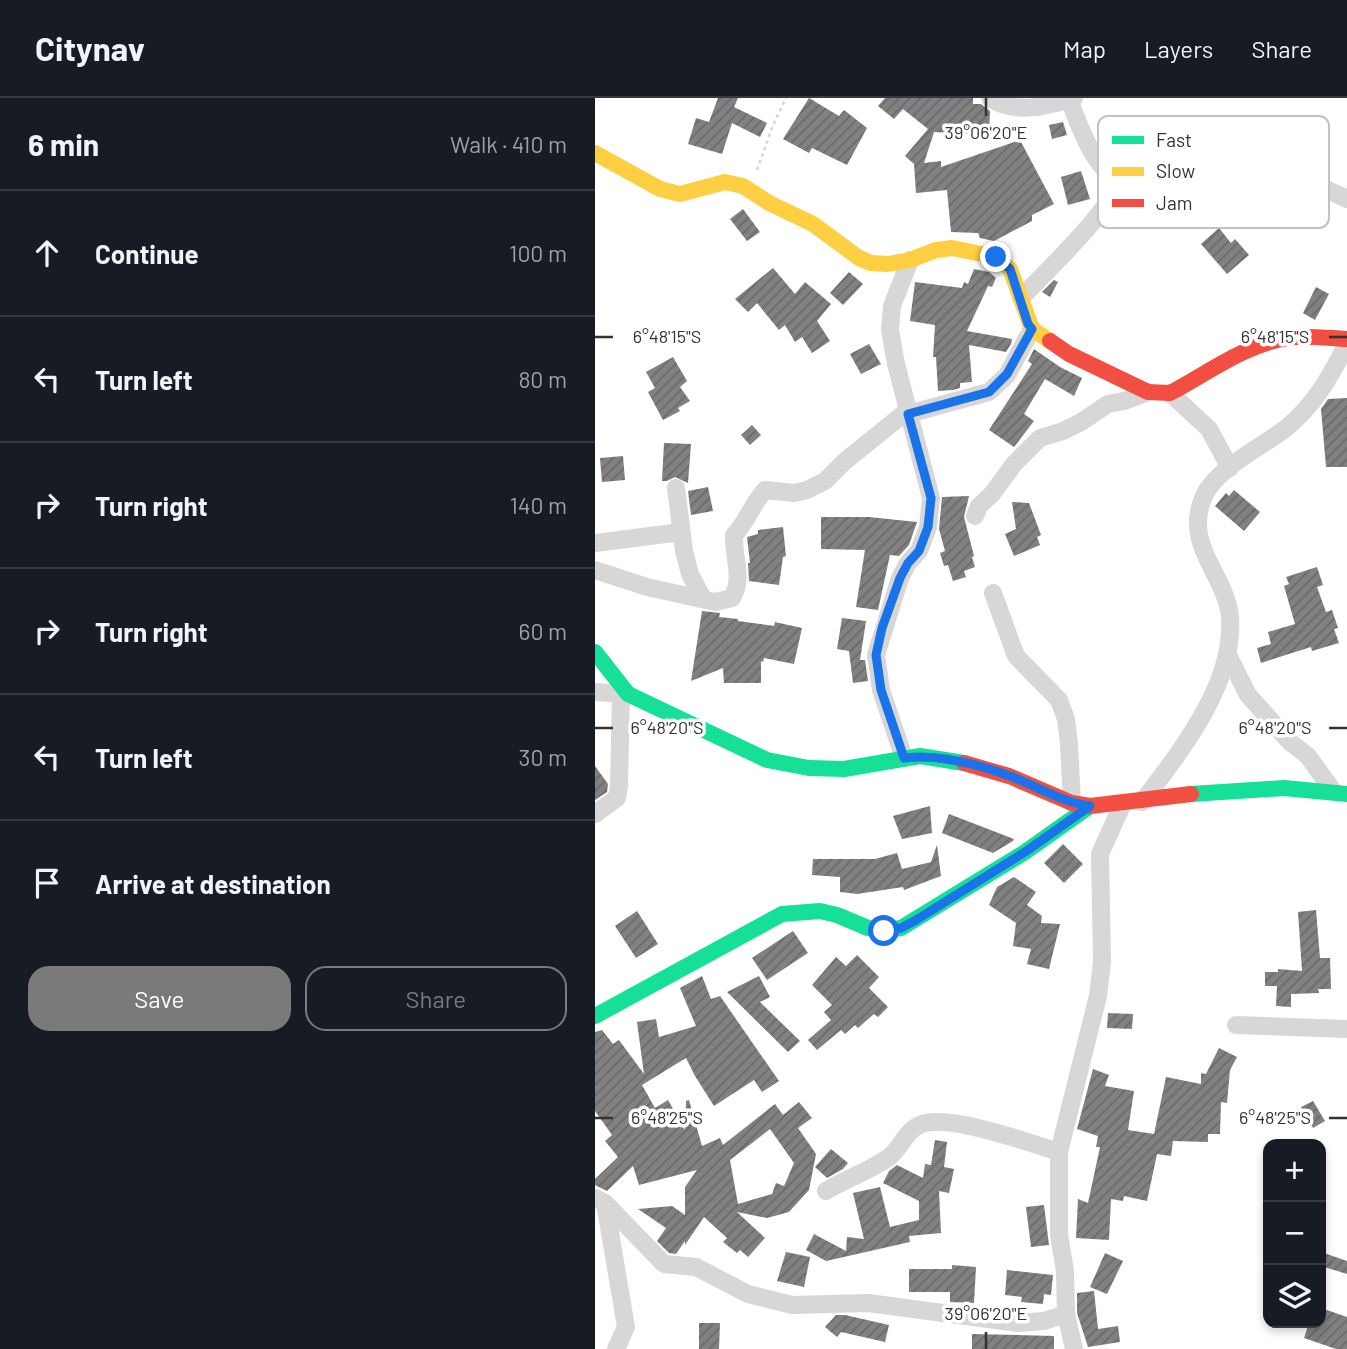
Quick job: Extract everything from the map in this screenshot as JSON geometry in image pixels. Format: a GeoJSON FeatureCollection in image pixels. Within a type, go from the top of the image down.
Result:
{"type":"FeatureCollection","features":[{"type":"Feature","properties":{"kind":"street"},"geometry":{"type":"LineString","coordinates":[[990,98],[1008,108],[1033,107],[1071,99],[1098,161]]}},
{"type":"Feature","properties":{"kind":"street"},"geometry":{"type":"LineString","coordinates":[[595,153],[660,190],[680,194],[725,182],[743,186],[768,203],[813,224],[859,258],[871,263],[888,264],[910,260],[936,250],[952,248],[996,257],[1010,269],[1032,329],[1069,354],[1148,392],[1170,393],[1238,355],[1262,344],[1288,337],[1347,341],[1328,382],[1302,413],[1286,428],[1214,480],[1202,500],[1198,538],[1224,592],[1230,617],[1228,655],[1207,705],[1181,751],[1142,802]]}},
{"type":"Feature","properties":{"kind":"street"},"geometry":{"type":"LineString","coordinates":[[1329,191],[1347,199]]}},
{"type":"Feature","properties":{"kind":"street"},"geometry":{"type":"LineString","coordinates":[[1021,298],[1098,217]]}},
{"type":"Feature","properties":{"kind":"street"},"geometry":{"type":"LineString","coordinates":[[904,758],[881,690],[876,655],[882,628],[900,578],[919,551],[928,527],[931,498],[890,330],[892,306],[910,260]]}},
{"type":"Feature","properties":{"kind":"street"},"geometry":{"type":"LineString","coordinates":[[595,570],[647,587],[703,599],[715,601],[732,598],[738,588],[739,574],[734,535],[765,490],[794,493],[807,490],[825,481],[844,462],[908,412],[989,392],[1007,374],[1032,329]]}},
{"type":"Feature","properties":{"kind":"street"},"geometry":{"type":"LineString","coordinates":[[975,516],[979,506],[992,494],[1014,464],[1040,438],[1072,427],[1108,404],[1148,392]]}},
{"type":"Feature","properties":{"kind":"street"},"geometry":{"type":"LineString","coordinates":[[1170,393],[1209,429],[1230,468]]}},
{"type":"Feature","properties":{"kind":"street"},"geometry":{"type":"LineString","coordinates":[[676,488],[689,574],[703,599]]}},
{"type":"Feature","properties":{"kind":"street"},"geometry":{"type":"LineString","coordinates":[[595,543],[681,532]]}},
{"type":"Feature","properties":{"kind":"street"},"geometry":{"type":"LineString","coordinates":[[993,593],[1016,656],[1059,700],[1066,719],[1072,803]]}},
{"type":"Feature","properties":{"kind":"street"},"geometry":{"type":"LineString","coordinates":[[595,652],[624,694],[617,798],[595,814]]}},
{"type":"Feature","properties":{"kind":"street"},"geometry":{"type":"LineString","coordinates":[[1228,655],[1248,695],[1281,733],[1308,757],[1340,792]]}},
{"type":"Feature","properties":{"kind":"street"},"geometry":{"type":"LineString","coordinates":[[595,692],[624,694],[767,760],[809,768],[844,769],[920,756],[961,762],[1009,776],[1072,803],[1090,806],[1244,790],[1287,788],[1340,792]]}},
{"type":"Feature","properties":{"kind":"street"},"geometry":{"type":"LineString","coordinates":[[1074,1349],[1066,1314],[1065,1271],[1059,1235],[1059,1152],[1098,996],[1102,962],[1100,854],[1123,803]]}},
{"type":"Feature","properties":{"kind":"street"},"geometry":{"type":"LineString","coordinates":[[595,1016],[782,914],[805,910],[828,913],[866,929],[884,931],[901,928],[1025,852],[1090,806]]}},
{"type":"Feature","properties":{"kind":"street"},"geometry":{"type":"LineString","coordinates":[[1236,1025],[1347,1029]]}},
{"type":"Feature","properties":{"kind":"street"},"geometry":{"type":"LineString","coordinates":[[826,1191],[891,1156],[906,1135],[922,1124],[941,1122],[978,1129],[1059,1152]]}},
{"type":"Feature","properties":{"kind":"street"},"geometry":{"type":"LineString","coordinates":[[600,1201],[664,1264],[696,1267],[748,1294],[792,1305],[868,1303],[1018,1323],[1044,1321],[1066,1314]]}},
{"type":"Feature","properties":{"kind":"street"},"geometry":{"type":"LineString","coordinates":[[600,1201],[626,1327],[616,1349]]}},
{"type":"Feature","properties":{"kind":"path"},"geometry":{"type":"LineString","coordinates":[[743,186],[760,168],[773,125],[786,98]]}},
{"type":"Feature","properties":{"kind":"building"},"geometry":{"type":"Polygon","coordinates":[[[718,98],[738,98],[734,107],[767,123],[760,137],[732,123],[722,154],[688,144],[696,118],[709,122],[718,98]]]}},
{"type":"Feature","properties":{"kind":"building"},"geometry":{"type":"Polygon","coordinates":[[[809,98],[839,116],[844,110],[867,128],[847,165],[812,148],[809,153],[783,139],[809,98]]]}},
{"type":"Feature","properties":{"kind":"building"},"geometry":{"type":"Polygon","coordinates":[[[885,98],[973,98],[973,104],[981,104],[990,111],[989,135],[934,132],[924,163],[941,161],[941,167],[1020,140],[1054,204],[1032,215],[1032,221],[994,241],[980,238],[978,233],[951,232],[947,190],[916,193],[914,164],[905,156],[928,129],[903,109],[894,119],[878,106],[885,98]]]}},
{"type":"Feature","properties":{"kind":"building"},"geometry":{"type":"Polygon","coordinates":[[[1063,122],[1067,135],[1052,139],[1049,125],[1063,122]]]}},
{"type":"Feature","properties":{"kind":"building"},"geometry":{"type":"Polygon","coordinates":[[[1081,171],[1090,199],[1068,205],[1061,177],[1081,171]]]}},
{"type":"Feature","properties":{"kind":"building"},"geometry":{"type":"Polygon","coordinates":[[[743,209],[760,232],[747,241],[730,219],[743,209]]]}},
{"type":"Feature","properties":{"kind":"building"},"geometry":{"type":"Polygon","coordinates":[[[1219,228],[1231,243],[1235,239],[1249,255],[1227,274],[1201,244],[1219,228]]]}},
{"type":"Feature","properties":{"kind":"building"},"geometry":{"type":"Polygon","coordinates":[[[773,268],[795,294],[805,282],[831,304],[817,321],[830,341],[812,353],[802,337],[795,342],[785,325],[779,330],[757,303],[748,312],[735,299],[773,268]]]}},
{"type":"Feature","properties":{"kind":"building"},"geometry":{"type":"Polygon","coordinates":[[[974,269],[989,272],[996,278],[992,287],[988,286],[967,331],[1012,339],[1011,344],[1006,352],[969,345],[972,382],[960,383],[960,388],[953,390],[938,391],[936,357],[933,357],[935,325],[910,321],[915,282],[962,288],[964,282],[968,284],[974,269]]]}},
{"type":"Feature","properties":{"kind":"building"},"geometry":{"type":"Polygon","coordinates":[[[849,272],[863,284],[843,305],[830,293],[849,272]]]}},
{"type":"Feature","properties":{"kind":"building"},"geometry":{"type":"Polygon","coordinates":[[[1054,280],[1058,282],[1050,297],[1042,292],[1054,280]]]}},
{"type":"Feature","properties":{"kind":"building"},"geometry":{"type":"Polygon","coordinates":[[[1316,287],[1329,294],[1315,320],[1303,313],[1316,287]]]}},
{"type":"Feature","properties":{"kind":"building"},"geometry":{"type":"Polygon","coordinates":[[[869,344],[881,364],[861,374],[850,354],[869,344]]]}},
{"type":"Feature","properties":{"kind":"building"},"geometry":{"type":"Polygon","coordinates":[[[1034,349],[1082,378],[1074,396],[1045,379],[1024,414],[1034,421],[1014,447],[989,430],[1032,364],[1028,361],[1034,349]]]}},
{"type":"Feature","properties":{"kind":"building"},"geometry":{"type":"Polygon","coordinates":[[[673,357],[687,381],[680,387],[690,401],[678,408],[680,411],[663,420],[648,392],[655,388],[646,372],[673,357]]]}},
{"type":"Feature","properties":{"kind":"building"},"geometry":{"type":"Polygon","coordinates":[[[1347,398],[1347,467],[1326,467],[1321,409],[1328,399],[1347,398]]]}},
{"type":"Feature","properties":{"kind":"building"},"geometry":{"type":"Polygon","coordinates":[[[752,425],[761,435],[750,445],[741,435],[752,425]]]}},
{"type":"Feature","properties":{"kind":"building"},"geometry":{"type":"Polygon","coordinates":[[[664,443],[691,444],[688,483],[675,477],[662,481],[664,443]]]}},
{"type":"Feature","properties":{"kind":"building"},"geometry":{"type":"Polygon","coordinates":[[[623,456],[625,480],[602,482],[600,458],[623,456]]]}},
{"type":"Feature","properties":{"kind":"building"},"geometry":{"type":"Polygon","coordinates":[[[708,487],[713,511],[691,515],[688,491],[708,487]]]}},
{"type":"Feature","properties":{"kind":"building"},"geometry":{"type":"Polygon","coordinates":[[[1234,490],[1260,512],[1244,531],[1215,506],[1226,493],[1229,496],[1234,490]]]}},
{"type":"Feature","properties":{"kind":"building"},"geometry":{"type":"Polygon","coordinates":[[[969,496],[964,517],[975,567],[964,571],[966,577],[953,581],[948,565],[944,566],[940,553],[945,551],[939,529],[942,497],[969,496]]]}},
{"type":"Feature","properties":{"kind":"building"},"geometry":{"type":"Polygon","coordinates":[[[1012,502],[1029,503],[1041,535],[1037,537],[1040,545],[1014,556],[1005,534],[1016,529],[1012,502]]]}},
{"type":"Feature","properties":{"kind":"building"},"geometry":{"type":"Polygon","coordinates":[[[821,517],[869,517],[917,522],[909,545],[899,556],[890,555],[878,610],[856,607],[865,550],[821,549],[821,517]]]}},
{"type":"Feature","properties":{"kind":"building"},"geometry":{"type":"Polygon","coordinates":[[[783,527],[786,556],[783,557],[779,585],[749,581],[747,537],[758,534],[758,530],[783,527]]]}},
{"type":"Feature","properties":{"kind":"building"},"geometry":{"type":"Polygon","coordinates":[[[1317,567],[1323,585],[1317,587],[1326,612],[1332,610],[1338,628],[1334,629],[1339,643],[1312,651],[1311,647],[1261,663],[1257,648],[1271,644],[1268,632],[1295,624],[1284,586],[1289,584],[1286,577],[1317,567]]]}},
{"type":"Feature","properties":{"kind":"building"},"geometry":{"type":"Polygon","coordinates":[[[702,611],[720,613],[719,617],[738,621],[774,626],[775,622],[802,628],[794,664],[764,658],[763,662],[761,661],[761,683],[724,683],[723,668],[691,681],[702,611]]]}},
{"type":"Feature","properties":{"kind":"building"},"geometry":{"type":"Polygon","coordinates":[[[842,618],[866,621],[860,660],[865,660],[868,681],[853,683],[849,651],[837,649],[842,618]]]}},
{"type":"Feature","properties":{"kind":"building"},"geometry":{"type":"Polygon","coordinates":[[[595,766],[608,784],[607,792],[595,800],[595,766]]]}},
{"type":"Feature","properties":{"kind":"building"},"geometry":{"type":"Polygon","coordinates":[[[930,806],[932,833],[902,839],[893,816],[930,806]]]}},
{"type":"Feature","properties":{"kind":"building"},"geometry":{"type":"Polygon","coordinates":[[[949,814],[1014,839],[993,853],[942,833],[949,814]]]}},
{"type":"Feature","properties":{"kind":"building"},"geometry":{"type":"Polygon","coordinates":[[[1063,844],[1083,864],[1064,883],[1044,863],[1063,844]]]}},
{"type":"Feature","properties":{"kind":"building"},"geometry":{"type":"Polygon","coordinates":[[[937,845],[941,876],[904,890],[903,887],[857,894],[840,892],[840,877],[812,875],[813,859],[875,859],[897,853],[902,869],[931,862],[937,845]]]}},
{"type":"Feature","properties":{"kind":"building"},"geometry":{"type":"Polygon","coordinates":[[[1014,877],[1036,892],[1027,905],[1042,916],[1041,923],[1060,924],[1049,969],[1027,964],[1031,949],[1013,946],[1016,923],[989,905],[997,887],[1014,877]]]}},
{"type":"Feature","properties":{"kind":"building"},"geometry":{"type":"Polygon","coordinates":[[[1316,910],[1320,958],[1330,958],[1331,989],[1318,989],[1319,993],[1291,994],[1291,1007],[1276,1006],[1277,986],[1265,986],[1265,972],[1278,972],[1278,969],[1302,971],[1298,912],[1316,910]]]}},
{"type":"Feature","properties":{"kind":"building"},"geometry":{"type":"Polygon","coordinates":[[[637,911],[658,944],[636,958],[615,926],[637,911]]]}},
{"type":"Feature","properties":{"kind":"building"},"geometry":{"type":"Polygon","coordinates":[[[793,931],[808,953],[767,980],[752,958],[793,931]]]}},
{"type":"Feature","properties":{"kind":"building"},"geometry":{"type":"Polygon","coordinates":[[[857,955],[879,977],[869,988],[888,1007],[878,1017],[874,1014],[858,1028],[855,1025],[845,1034],[841,1030],[817,1050],[808,1040],[831,1020],[824,1012],[832,1005],[812,985],[836,957],[846,966],[857,955]]]}},
{"type":"Feature","properties":{"kind":"building"},"geometry":{"type":"Polygon","coordinates":[[[702,976],[711,999],[720,996],[779,1081],[762,1092],[754,1080],[714,1106],[686,1058],[642,1085],[655,1108],[668,1100],[685,1130],[686,1101],[689,1100],[702,1146],[720,1138],[723,1145],[775,1104],[783,1115],[799,1102],[812,1118],[798,1128],[816,1154],[809,1190],[789,1212],[767,1218],[737,1212],[765,1238],[748,1257],[740,1250],[737,1253],[723,1242],[727,1238],[704,1217],[685,1245],[685,1241],[676,1254],[669,1253],[657,1241],[666,1228],[638,1209],[672,1206],[685,1215],[685,1187],[697,1170],[639,1185],[633,1166],[607,1191],[595,1185],[595,1179],[618,1157],[605,1141],[612,1135],[595,1111],[595,1032],[602,1030],[613,1044],[619,1040],[644,1074],[637,1022],[656,1019],[659,1037],[696,1026],[680,988],[702,976]],[[770,1129],[730,1160],[738,1204],[772,1194],[776,1183],[784,1186],[794,1163],[770,1129]]]}},
{"type":"Feature","properties":{"kind":"building"},"geometry":{"type":"Polygon","coordinates":[[[759,976],[770,997],[760,1002],[800,1041],[788,1052],[727,992],[759,976]]]}},
{"type":"Feature","properties":{"kind":"building"},"geometry":{"type":"Polygon","coordinates":[[[1108,1013],[1133,1014],[1132,1029],[1107,1028],[1108,1013]]]}},
{"type":"Feature","properties":{"kind":"building"},"geometry":{"type":"Polygon","coordinates":[[[1219,1048],[1237,1057],[1230,1070],[1227,1103],[1221,1102],[1220,1134],[1208,1134],[1208,1142],[1173,1141],[1171,1156],[1157,1154],[1147,1201],[1124,1196],[1123,1201],[1111,1199],[1109,1240],[1076,1238],[1078,1199],[1088,1203],[1100,1147],[1096,1147],[1098,1136],[1077,1129],[1093,1069],[1109,1075],[1105,1086],[1134,1091],[1128,1130],[1154,1134],[1166,1077],[1201,1084],[1201,1073],[1206,1074],[1219,1048]]]}},
{"type":"Feature","properties":{"kind":"building"},"geometry":{"type":"Polygon","coordinates":[[[1313,1101],[1325,1121],[1313,1128],[1301,1107],[1313,1101]]]}},
{"type":"Feature","properties":{"kind":"building"},"geometry":{"type":"Polygon","coordinates":[[[935,1140],[947,1142],[944,1167],[954,1169],[949,1193],[939,1191],[941,1233],[909,1236],[910,1242],[826,1261],[806,1250],[814,1234],[846,1251],[847,1237],[864,1239],[853,1193],[880,1187],[890,1227],[919,1220],[919,1201],[883,1183],[889,1171],[897,1165],[923,1178],[925,1164],[931,1165],[935,1140]]]}},
{"type":"Feature","properties":{"kind":"building"},"geometry":{"type":"Polygon","coordinates":[[[831,1149],[848,1163],[827,1178],[815,1167],[831,1149]]]}},
{"type":"Feature","properties":{"kind":"building"},"geometry":{"type":"Polygon","coordinates":[[[1044,1205],[1049,1245],[1031,1247],[1026,1207],[1044,1205]]]}},
{"type":"Feature","properties":{"kind":"building"},"geometry":{"type":"Polygon","coordinates":[[[786,1252],[810,1257],[804,1287],[777,1281],[786,1252]]]}},
{"type":"Feature","properties":{"kind":"building"},"geometry":{"type":"Polygon","coordinates":[[[1105,1253],[1123,1261],[1107,1294],[1090,1287],[1105,1253]]]}},
{"type":"Feature","properties":{"kind":"building"},"geometry":{"type":"Polygon","coordinates":[[[1326,1254],[1347,1261],[1347,1274],[1326,1268],[1326,1254]]]}},
{"type":"Feature","properties":{"kind":"building"},"geometry":{"type":"Polygon","coordinates":[[[952,1265],[976,1267],[974,1303],[950,1302],[950,1292],[909,1292],[909,1269],[952,1269],[952,1265]]]}},
{"type":"Feature","properties":{"kind":"building"},"geometry":{"type":"Polygon","coordinates":[[[1007,1270],[1053,1275],[1051,1295],[1044,1294],[1043,1304],[1021,1302],[1022,1297],[1005,1295],[1007,1270]]]}},
{"type":"Feature","properties":{"kind":"building"},"geometry":{"type":"Polygon","coordinates":[[[1094,1291],[1098,1329],[1118,1326],[1120,1342],[1088,1347],[1077,1313],[1077,1293],[1094,1291]]]}},
{"type":"Feature","properties":{"kind":"building"},"geometry":{"type":"Polygon","coordinates":[[[1326,1310],[1347,1317],[1347,1349],[1336,1349],[1304,1338],[1307,1328],[1326,1328],[1326,1310]]]}},
{"type":"Feature","properties":{"kind":"building"},"geometry":{"type":"Polygon","coordinates":[[[836,1315],[889,1325],[885,1342],[841,1332],[837,1337],[825,1327],[836,1315]]]}},
{"type":"Feature","properties":{"kind":"building"},"geometry":{"type":"Polygon","coordinates":[[[699,1323],[720,1323],[719,1349],[699,1349],[699,1323]]]}},
{"type":"Feature","properties":{"kind":"building"},"geometry":{"type":"Polygon","coordinates":[[[972,1334],[1054,1336],[1054,1349],[972,1349],[972,1334]]]}},
{"type":"Feature","properties":{"kind":"traffic: fast"},"geometry":{"type":"LineString","coordinates":[[595,652],[628,694],[767,760],[809,768],[844,769],[920,756],[964,763]]}},
{"type":"Feature","properties":{"kind":"traffic: fast"},"geometry":{"type":"LineString","coordinates":[[1191,794],[1284,788],[1347,794]]}},
{"type":"Feature","properties":{"kind":"traffic: fast"},"geometry":{"type":"LineString","coordinates":[[595,1016],[782,914],[820,911],[868,928],[901,928],[1025,852],[1090,806]]}},
{"type":"Feature","properties":{"kind":"traffic: slow"},"geometry":{"type":"LineString","coordinates":[[595,153],[660,189],[680,194],[725,182],[743,186],[769,203],[813,224],[859,258],[871,263],[888,264],[910,260],[936,250],[952,248],[996,257],[1010,269],[1032,329],[1050,341]]}},
{"type":"Feature","properties":{"kind":"traffic: jam"},"geometry":{"type":"LineString","coordinates":[[1050,341],[1069,354],[1148,392],[1170,393],[1241,353],[1271,342],[1302,337],[1347,339]]}},
{"type":"Feature","properties":{"kind":"traffic: jam"},"geometry":{"type":"LineString","coordinates":[[964,763],[1009,776],[1072,803],[1090,806],[1191,794]]}},
{"type":"Feature","properties":{"kind":"route"},"geometry":{"type":"LineString","coordinates":[[884,931],[901,928],[916,920],[1025,852],[1090,806],[1072,803],[1009,776],[961,762],[920,756],[904,758],[881,690],[876,655],[882,628],[900,578],[919,551],[928,527],[931,498],[908,414],[989,392],[1007,374],[1032,329],[1010,269],[996,257]]}}]}
